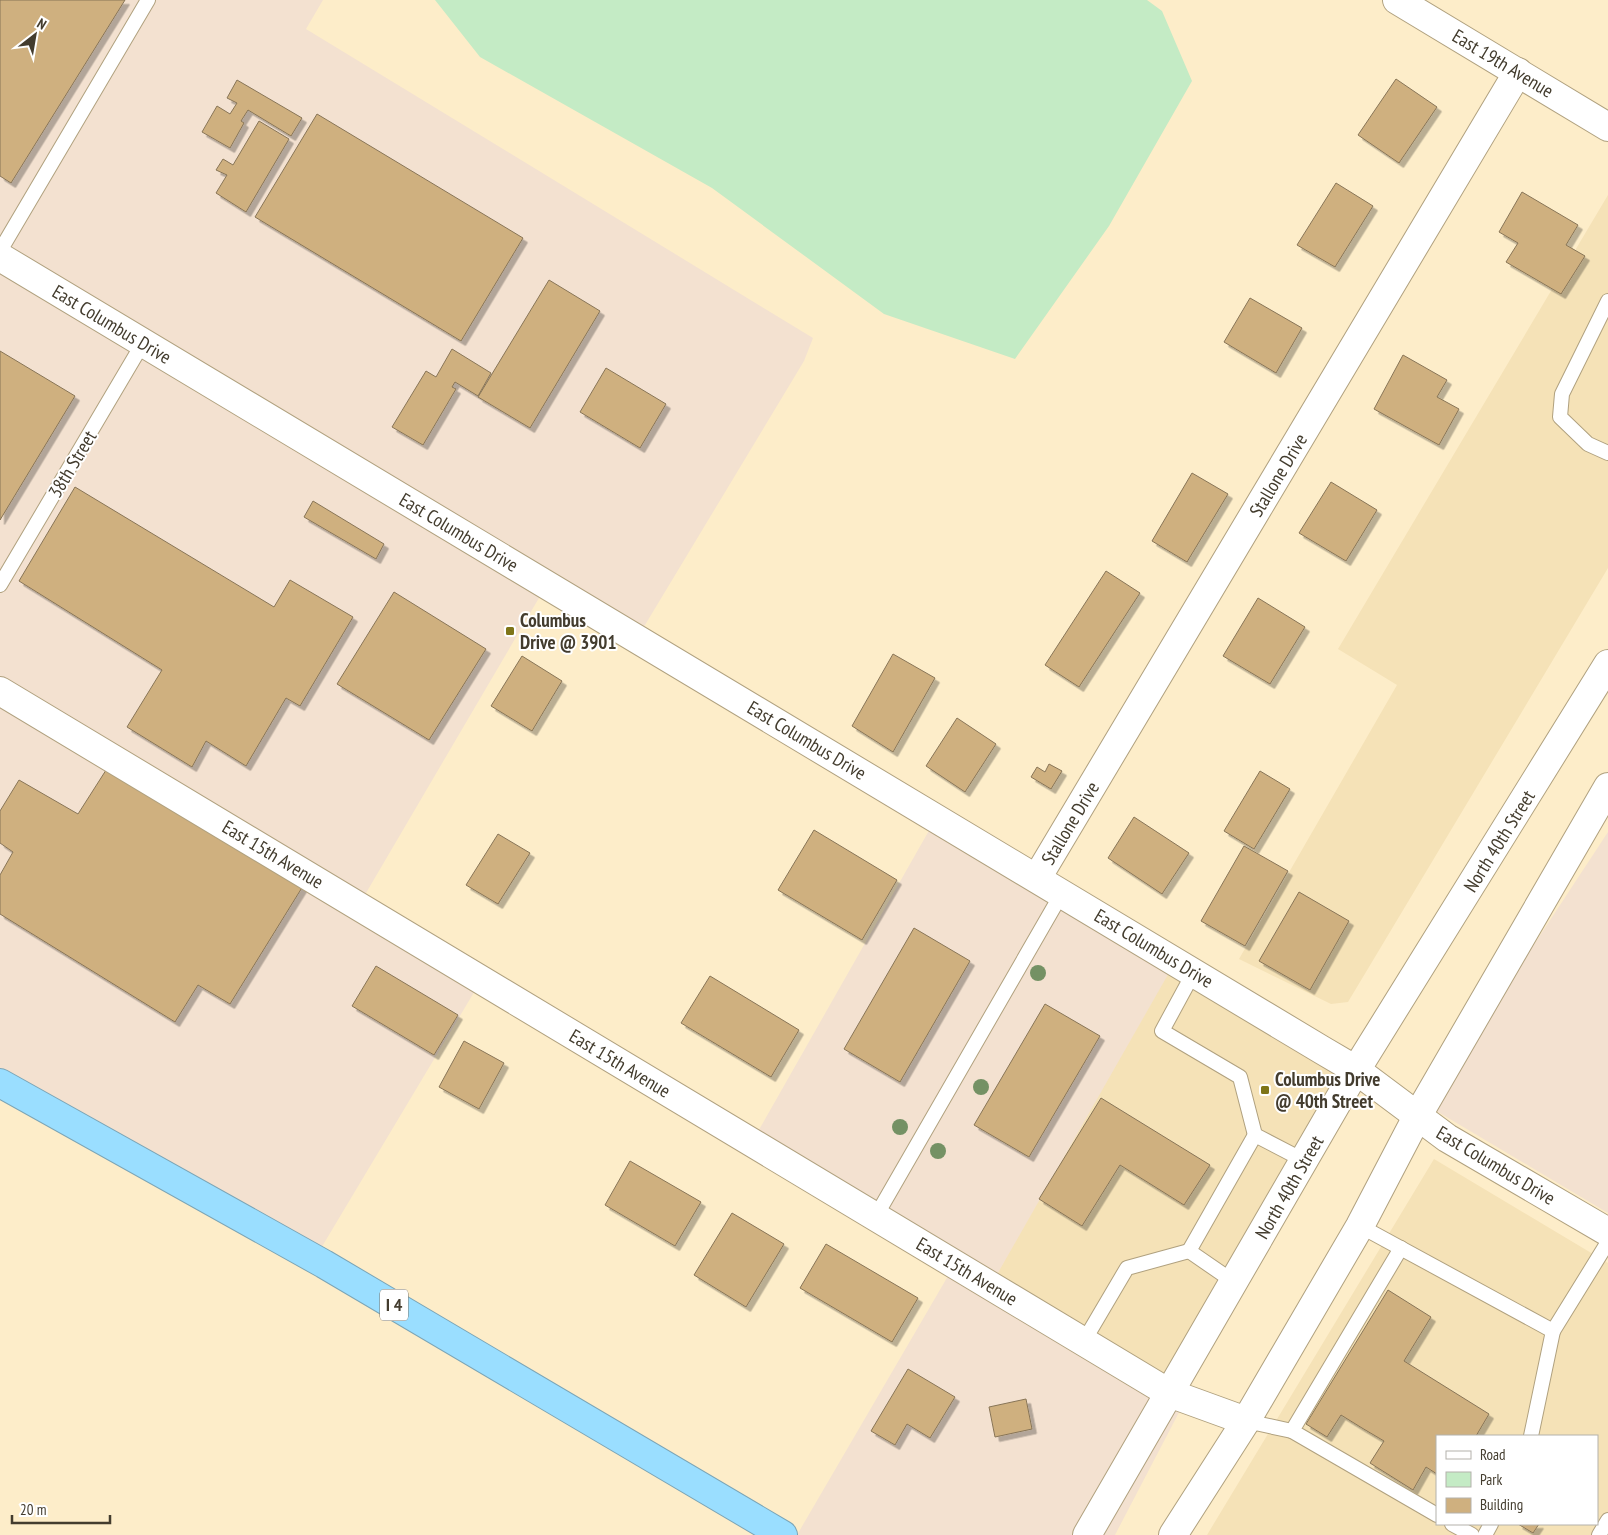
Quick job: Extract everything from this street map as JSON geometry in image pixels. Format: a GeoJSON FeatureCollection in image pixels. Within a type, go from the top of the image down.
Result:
{"type":"FeatureCollection","features":[{"type":"Feature","properties":{"kind":"highway","name":"I 4"},"geometry":{"type":"LineString","coordinates":[[0,1083],[324,1264],[784,1535]]}},
{"type":"Feature","properties":{"kind":"main road","name":"East 19th Avenue"},"geometry":{"type":"LineString","coordinates":[[1396,0],[1608,127]]}},
{"type":"Feature","properties":{"kind":"main road","name":"Stallone Drive"},"geometry":{"type":"LineString","coordinates":[[1038,878],[1518,72]]}},
{"type":"Feature","properties":{"kind":"main road","name":"East Columbus Drive"},"geometry":{"type":"LineString","coordinates":[[0,257],[1356,1070],[1447,1138],[1608,1232]]}},
{"type":"Feature","properties":{"kind":"main road","name":"North 40th Street"},"geometry":{"type":"LineString","coordinates":[[1087,1535],[1356,1070],[1608,664]]}},
{"type":"Feature","properties":{"kind":"main road","name":"East 15th Avenue"},"geometry":{"type":"LineString","coordinates":[[0,690],[1169,1392],[1246,1421]]}},
{"type":"Feature","properties":{"kind":"main road"},"geometry":{"type":"LineString","coordinates":[[1173,1535],[1246,1421],[1360,1226],[1418,1115],[1608,788]]}},
{"type":"Feature","properties":{"kind":"lane"},"geometry":{"type":"LineString","coordinates":[[0,251],[148,0]]}},
{"type":"Feature","properties":{"kind":"lane"},"geometry":{"type":"LineString","coordinates":[[1608,301],[1562,394],[1560,417],[1588,444],[1608,453]]}},
{"type":"Feature","properties":{"kind":"lane","name":"38th Street"},"geometry":{"type":"LineString","coordinates":[[0,585],[143,343]]}},
{"type":"Feature","properties":{"kind":"lane"},"geometry":{"type":"LineString","coordinates":[[876,1216],[1062,893]]}},
{"type":"Feature","properties":{"kind":"lane"},"geometry":{"type":"LineString","coordinates":[[1084,1341],[1127,1268],[1189,1251],[1255,1135],[1240,1077],[1162,1031],[1194,972]]}},
{"type":"Feature","properties":{"kind":"lane"},"geometry":{"type":"LineString","coordinates":[[1255,1135],[1305,1160]]}},
{"type":"Feature","properties":{"kind":"lane"},"geometry":{"type":"LineString","coordinates":[[1360,1226],[1553,1331]]}},
{"type":"Feature","properties":{"kind":"lane"},"geometry":{"type":"LineString","coordinates":[[1531,1435],[1553,1331],[1608,1242]]}},
{"type":"Feature","properties":{"kind":"lane"},"geometry":{"type":"LineString","coordinates":[[1292,1431],[1401,1248]]}},
{"type":"Feature","properties":{"kind":"lane"},"geometry":{"type":"LineString","coordinates":[[1189,1251],[1234,1282]]}},
{"type":"Feature","properties":{"kind":"lane"},"geometry":{"type":"LineString","coordinates":[[1246,1421],[1292,1431],[1436,1514]]}},
{"type":"Feature","properties":{"kind":"lane"},"geometry":{"type":"LineString","coordinates":[[1599,1535],[1608,1520]]}},
{"type":"Feature","properties":{"kind":"lane"},"geometry":{"type":"LineString","coordinates":[[1454,1525],[1472,1535]]}},
{"type":"Feature","properties":{"kind":"shaded area"},"geometry":{"type":"Polygon","coordinates":[[[0,0],[323,0],[306,29],[813,338],[804,361],[642,630],[0,246],[0,0]]]}},
{"type":"Feature","properties":{"kind":"shaded area"},"geometry":{"type":"Polygon","coordinates":[[[1608,195],[1608,568],[1348,1002],[1331,1004],[1239,959],[1397,685],[1338,649],[1608,195]]]}},
{"type":"Feature","properties":{"kind":"shaded area"},"geometry":{"type":"Polygon","coordinates":[[[0,258],[546,586],[359,905],[482,979],[308,1270],[0,1082],[0,258]]]}},
{"type":"Feature","properties":{"kind":"shaded area"},"geometry":{"type":"Polygon","coordinates":[[[935,820],[1174,964],[995,1278],[756,1135],[935,820]]]}},
{"type":"Feature","properties":{"kind":"shaded area"},"geometry":{"type":"Polygon","coordinates":[[[1608,832],[1608,1213],[1428,1106],[1608,832]]]}},
{"type":"Feature","properties":{"kind":"shaded area"},"geometry":{"type":"Polygon","coordinates":[[[1165,958],[1359,1079],[1182,1397],[995,1278],[1165,958]]]}},
{"type":"Feature","properties":{"kind":"shaded area"},"geometry":{"type":"Polygon","coordinates":[[[1434,1159],[1608,1263],[1608,1535],[1207,1535],[1434,1159]]]}},
{"type":"Feature","properties":{"kind":"shaded area"},"geometry":{"type":"Polygon","coordinates":[[[955,1264],[1186,1399],[1115,1535],[797,1535],[955,1264]]]}},
{"type":"Feature","properties":{"kind":"green space"},"geometry":{"type":"Polygon","coordinates":[[[435,0],[1147,0],[1162,11],[1192,81],[1109,226],[1015,359],[884,314],[712,188],[480,57],[435,0]]]}},
{"type":"Feature","properties":{"kind":"building"},"geometry":{"type":"Polygon","coordinates":[[[0,0],[125,0],[11,183],[0,176],[0,0]]]}},
{"type":"Feature","properties":{"kind":"building"},"geometry":{"type":"Polygon","coordinates":[[[1396,79],[1437,107],[1399,163],[1358,135],[1396,79]]]}},
{"type":"Feature","properties":{"kind":"building"},"geometry":{"type":"Polygon","coordinates":[[[237,80],[302,118],[291,136],[248,110],[241,121],[244,123],[230,148],[202,132],[217,106],[230,114],[237,103],[227,98],[237,80]]]}},
{"type":"Feature","properties":{"kind":"building"},"geometry":{"type":"Polygon","coordinates":[[[317,114],[523,238],[461,341],[255,217],[317,114]]]}},
{"type":"Feature","properties":{"kind":"building"},"geometry":{"type":"Polygon","coordinates":[[[259,121],[289,139],[246,212],[216,193],[227,175],[216,170],[223,159],[233,165],[259,121]]]}},
{"type":"Feature","properties":{"kind":"building"},"geometry":{"type":"Polygon","coordinates":[[[1336,183],[1373,206],[1335,267],[1297,245],[1336,183]]]}},
{"type":"Feature","properties":{"kind":"building"},"geometry":{"type":"Polygon","coordinates":[[[1522,192],[1578,225],[1566,245],[1585,256],[1561,294],[1506,262],[1518,243],[1499,232],[1522,192]]]}},
{"type":"Feature","properties":{"kind":"building"},"geometry":{"type":"Polygon","coordinates":[[[549,280],[600,311],[530,428],[478,397],[549,280]]]}},
{"type":"Feature","properties":{"kind":"building"},"geometry":{"type":"Polygon","coordinates":[[[1250,298],[1302,328],[1276,373],[1224,342],[1250,298]]]}},
{"type":"Feature","properties":{"kind":"building"},"geometry":{"type":"Polygon","coordinates":[[[452,349],[491,373],[478,396],[455,382],[452,387],[456,389],[423,445],[392,427],[426,371],[436,377],[452,349]]]}},
{"type":"Feature","properties":{"kind":"building"},"geometry":{"type":"Polygon","coordinates":[[[0,351],[75,396],[0,520],[0,351]]]}},
{"type":"Feature","properties":{"kind":"building"},"geometry":{"type":"Polygon","coordinates":[[[1403,355],[1447,380],[1437,397],[1459,409],[1439,445],[1374,409],[1403,355]]]}},
{"type":"Feature","properties":{"kind":"building"},"geometry":{"type":"Polygon","coordinates":[[[606,368],[666,404],[640,448],[580,412],[606,368]]]}},
{"type":"Feature","properties":{"kind":"building"},"geometry":{"type":"Polygon","coordinates":[[[1192,473],[1228,494],[1187,562],[1152,541],[1192,473]]]}},
{"type":"Feature","properties":{"kind":"building"},"geometry":{"type":"Polygon","coordinates":[[[1331,482],[1377,510],[1346,561],[1299,533],[1331,482]]]}},
{"type":"Feature","properties":{"kind":"building"},"geometry":{"type":"Polygon","coordinates":[[[75,487],[274,607],[290,580],[353,617],[300,706],[286,698],[246,766],[206,741],[192,767],[127,727],[162,670],[19,581],[75,487]]]}},
{"type":"Feature","properties":{"kind":"building"},"geometry":{"type":"Polygon","coordinates":[[[313,501],[384,544],[376,559],[304,517],[313,501]]]}},
{"type":"Feature","properties":{"kind":"building"},"geometry":{"type":"Polygon","coordinates":[[[1106,571],[1140,593],[1079,687],[1045,665],[1106,571]]]}},
{"type":"Feature","properties":{"kind":"building"},"geometry":{"type":"Polygon","coordinates":[[[394,592],[486,649],[429,740],[337,684],[394,592]]]}},
{"type":"Feature","properties":{"kind":"building"},"geometry":{"type":"Polygon","coordinates":[[[1258,598],[1305,627],[1270,684],[1223,656],[1258,598]]]}},
{"type":"Feature","properties":{"kind":"building"},"geometry":{"type":"Polygon","coordinates":[[[893,654],[935,678],[893,752],[852,726],[893,654]]]}},
{"type":"Feature","properties":{"kind":"building"},"geometry":{"type":"Polygon","coordinates":[[[522,656],[562,681],[532,731],[491,706],[522,656]]]}},
{"type":"Feature","properties":{"kind":"building"},"geometry":{"type":"Polygon","coordinates":[[[957,718],[996,744],[965,792],[926,766],[957,718]]]}},
{"type":"Feature","properties":{"kind":"building"},"geometry":{"type":"Polygon","coordinates":[[[1049,764],[1062,771],[1051,789],[1031,777],[1037,767],[1045,772],[1049,764]]]}},
{"type":"Feature","properties":{"kind":"building"},"geometry":{"type":"Polygon","coordinates":[[[108,767],[303,886],[230,1004],[198,985],[175,1022],[0,914],[0,875],[13,852],[0,843],[0,811],[19,780],[78,814],[108,767]]]}},
{"type":"Feature","properties":{"kind":"building"},"geometry":{"type":"Polygon","coordinates":[[[1260,771],[1290,789],[1254,849],[1224,831],[1260,771]]]}},
{"type":"Feature","properties":{"kind":"building"},"geometry":{"type":"Polygon","coordinates":[[[1134,817],[1189,853],[1162,894],[1108,858],[1134,817]]]}},
{"type":"Feature","properties":{"kind":"building"},"geometry":{"type":"Polygon","coordinates":[[[814,830],[897,880],[862,940],[778,890],[814,830]]]}},
{"type":"Feature","properties":{"kind":"building"},"geometry":{"type":"Polygon","coordinates":[[[498,834],[530,853],[498,904],[466,885],[498,834]]]}},
{"type":"Feature","properties":{"kind":"building"},"geometry":{"type":"Polygon","coordinates":[[[1244,846],[1288,871],[1245,946],[1201,921],[1244,846]]]}},
{"type":"Feature","properties":{"kind":"building"},"geometry":{"type":"Polygon","coordinates":[[[1299,892],[1349,921],[1310,990],[1259,961],[1299,892]]]}},
{"type":"Feature","properties":{"kind":"building"},"geometry":{"type":"Polygon","coordinates":[[[914,928],[970,961],[900,1082],[844,1049],[914,928]]]}},
{"type":"Feature","properties":{"kind":"building"},"geometry":{"type":"Polygon","coordinates":[[[376,966],[458,1015],[434,1055],[352,1006],[376,966]]]}},
{"type":"Feature","properties":{"kind":"building"},"geometry":{"type":"Polygon","coordinates":[[[710,976],[799,1030],[771,1077],[681,1023],[710,976]]]}},
{"type":"Feature","properties":{"kind":"building"},"geometry":{"type":"Polygon","coordinates":[[[1045,1004],[1100,1036],[1029,1157],[974,1125],[1045,1004]]]}},
{"type":"Feature","properties":{"kind":"building"},"geometry":{"type":"Polygon","coordinates":[[[464,1041],[504,1063],[479,1109],[439,1087],[464,1041]]]}},
{"type":"Feature","properties":{"kind":"building"},"geometry":{"type":"Polygon","coordinates":[[[1101,1098],[1210,1165],[1184,1205],[1120,1165],[1082,1226],[1039,1199],[1101,1098]]]}},
{"type":"Feature","properties":{"kind":"building"},"geometry":{"type":"Polygon","coordinates":[[[630,1161],[701,1202],[675,1246],[605,1205],[630,1161]]]}},
{"type":"Feature","properties":{"kind":"building"},"geometry":{"type":"Polygon","coordinates":[[[732,1213],[784,1244],[746,1307],[694,1275],[732,1213]]]}},
{"type":"Feature","properties":{"kind":"building"},"geometry":{"type":"Polygon","coordinates":[[[826,1244],[918,1298],[892,1342],[800,1288],[826,1244]]]}},
{"type":"Feature","properties":{"kind":"building"},"geometry":{"type":"Polygon","coordinates":[[[1388,1290],[1431,1317],[1404,1361],[1489,1414],[1477,1435],[1436,1435],[1436,1473],[1426,1467],[1413,1490],[1370,1463],[1384,1441],[1341,1415],[1327,1437],[1306,1424],[1388,1290]]]}},
{"type":"Feature","properties":{"kind":"building"},"geometry":{"type":"Polygon","coordinates":[[[908,1369],[955,1397],[930,1438],[907,1424],[895,1445],[871,1431],[908,1369]]]}},
{"type":"Feature","properties":{"kind":"building"},"geometry":{"type":"Polygon","coordinates":[[[1026,1399],[1032,1429],[995,1437],[989,1407],[1026,1399]]]}},
{"type":"Feature","properties":{"kind":"building"},"geometry":{"type":"Polygon","coordinates":[[[1520,1525],[1538,1525],[1533,1533],[1520,1525]]]}},
{"type":"Feature","properties":{"kind":"place","name":"Columbus Drive @ 3901"},"geometry":{"type":"Point","coordinates":[510,631]}},
{"type":"Feature","properties":{"kind":"place","name":"Columbus Drive @ 40th Street"},"geometry":{"type":"Point","coordinates":[1265,1090]}}]}
